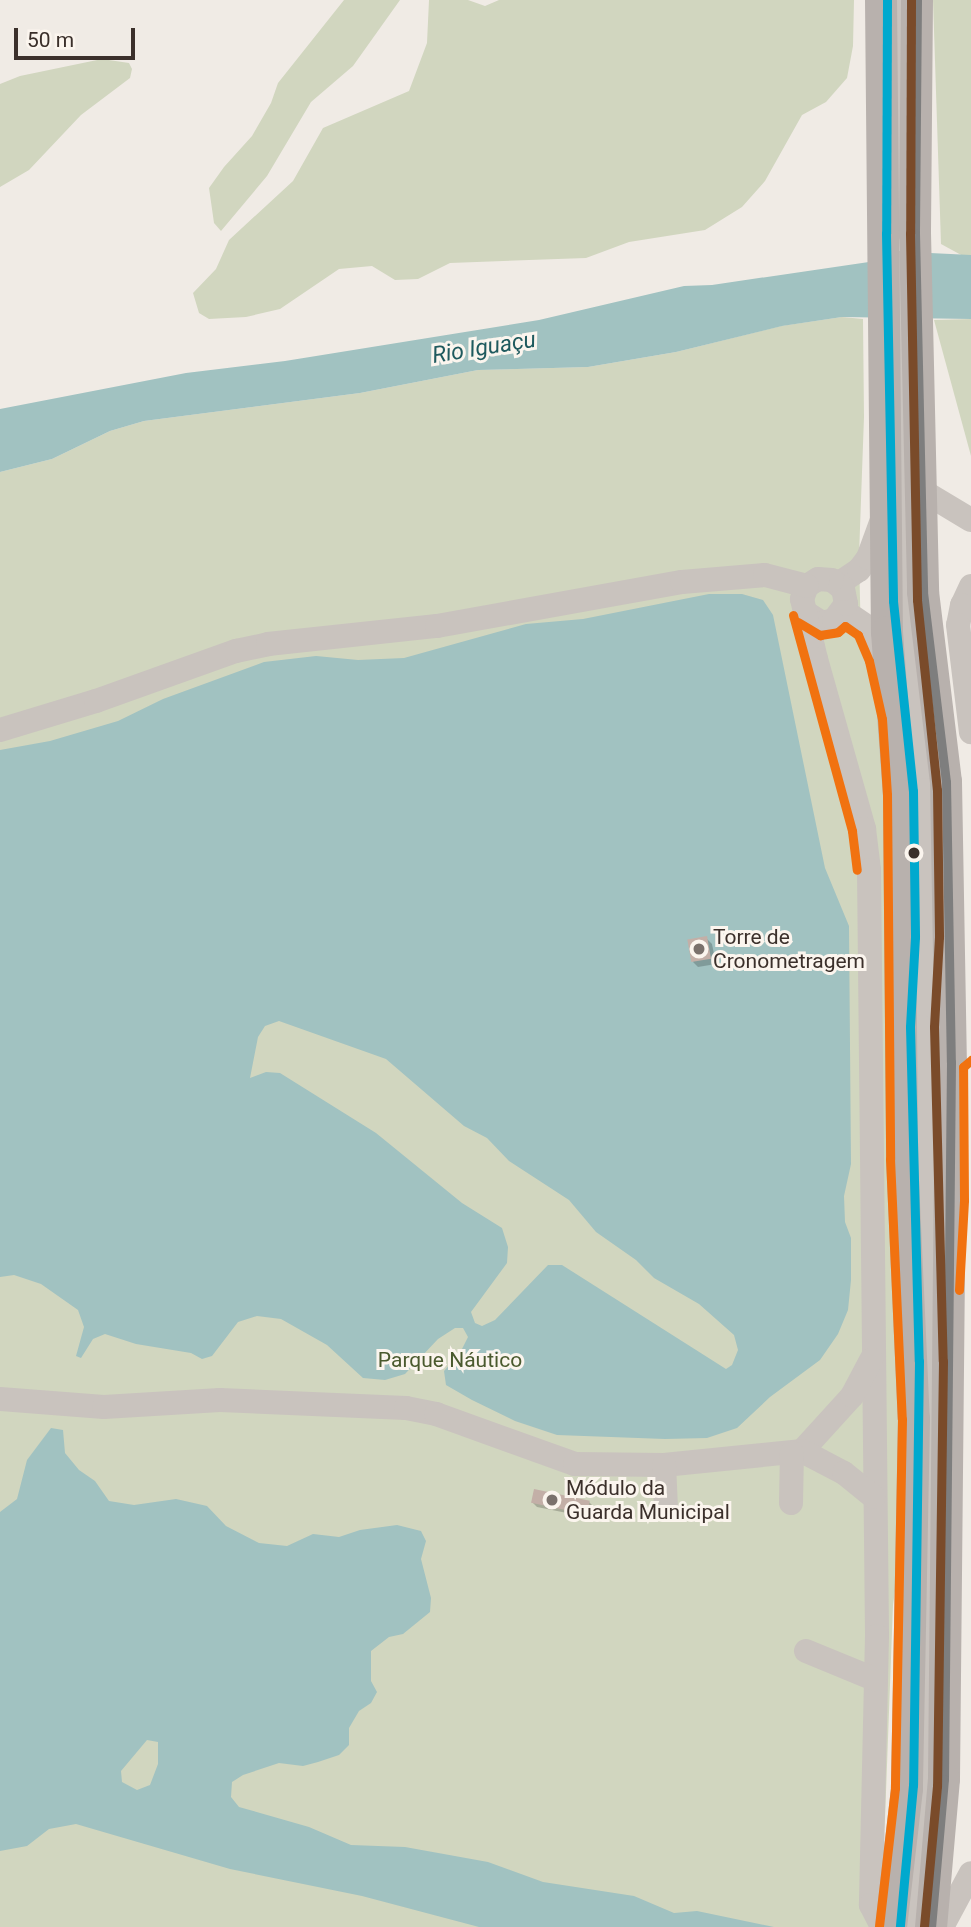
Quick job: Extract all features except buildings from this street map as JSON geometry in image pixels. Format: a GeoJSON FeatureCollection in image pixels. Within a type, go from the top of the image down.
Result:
{"type":"FeatureCollection","features":[{"type":"Feature","properties":{"kind":"main road"},"geometry":{"type":"LineString","coordinates":[[881,0],[898,233],[901,369],[885,505],[887,632],[899,795],[902,1158],[926,1707],[944,1779],[931,1927]]}},
{"type":"Feature","properties":{"kind":"main road"},"geometry":{"type":"LineString","coordinates":[[898,233],[917,0]]}},
{"type":"Feature","properties":{"kind":"main road"},"geometry":{"type":"LineString","coordinates":[[891,1927],[907,1789],[926,1707],[961,1053],[946,782],[924,605],[921,490],[901,369]]}},
{"type":"Feature","properties":{"kind":"street"},"geometry":{"type":"LineString","coordinates":[[898,233],[899,0]]}},
{"type":"Feature","properties":{"kind":"street"},"geometry":{"type":"LineString","coordinates":[[901,369],[905,601],[923,755],[926,815],[927,937],[922,1027],[931,1361],[926,1707],[921,1839],[912,1927]]}},
{"type":"Feature","properties":{"kind":"street"},"geometry":{"type":"LineString","coordinates":[[921,490],[971,520]]}},
{"type":"Feature","properties":{"kind":"street"},"geometry":{"type":"LineString","coordinates":[[838,584],[859,570],[868,558],[877,537],[885,505]]}},
{"type":"Feature","properties":{"kind":"street"},"geometry":{"type":"LineString","coordinates":[[0,730],[96,701],[236,651],[268,644],[437,626],[722,578],[765,575],[807,586],[825,578],[838,584],[845,596],[844,611],[834,620],[822,623],[805,612]]}},
{"type":"Feature","properties":{"kind":"street"},"geometry":{"type":"LineString","coordinates":[[807,586],[802,599],[805,612],[868,849],[874,1497],[870,1905],[882,1927]]}},
{"type":"Feature","properties":{"kind":"street"},"geometry":{"type":"LineString","coordinates":[[971,586],[962,605],[958,643],[971,732]]}},
{"type":"Feature","properties":{"kind":"street"},"geometry":{"type":"LineString","coordinates":[[844,611],[868,627],[874,636],[894,717]]}},
{"type":"Feature","properties":{"kind":"street"},"geometry":{"type":"LineString","coordinates":[[791,1503],[797,1452],[852,1396],[873,1356]]}},
{"type":"Feature","properties":{"kind":"street"},"geometry":{"type":"LineString","coordinates":[[0,1399],[104,1406],[220,1400],[406,1408],[436,1415],[575,1464],[664,1465],[797,1452],[844,1473],[874,1497]]}},
{"type":"Feature","properties":{"kind":"street"},"geometry":{"type":"LineString","coordinates":[[664,1465],[666,1507]]}},
{"type":"Feature","properties":{"kind":"street"},"geometry":{"type":"LineString","coordinates":[[806,1651],[874,1679]]}},
{"type":"Feature","properties":{"kind":"street"},"geometry":{"type":"LineString","coordinates":[[942,1927],[971,1873]]}},
{"type":"Feature","properties":{"kind":"green space"},"geometry":{"type":"Polygon","coordinates":[[[344,0],[400,0],[353,66],[311,102],[267,176],[221,231],[214,223],[209,188],[252,136],[271,103],[278,83],[344,0]]]}},
{"type":"Feature","properties":{"kind":"green space"},"geometry":{"type":"Polygon","coordinates":[[[429,0],[468,0],[485,6],[499,0],[854,0],[853,46],[847,78],[826,102],[802,115],[765,181],[742,207],[705,230],[629,242],[586,258],[450,263],[418,279],[395,280],[372,266],[339,269],[280,309],[246,317],[209,319],[199,313],[193,293],[216,269],[229,240],[293,181],[323,128],[409,91],[427,43],[429,0]]]}},
{"type":"Feature","properties":{"kind":"green space"},"geometry":{"type":"Polygon","coordinates":[[[933,0],[971,0],[971,255],[963,256],[941,244],[933,0]]]}},
{"type":"Feature","properties":{"kind":"green space"},"geometry":{"type":"Polygon","coordinates":[[[102,59],[129,63],[132,69],[130,78],[81,115],[29,170],[0,187],[0,84],[20,76],[102,59]]]}},
{"type":"Feature","properties":{"kind":"green space","name":"Parque Náutico"},"geometry":{"type":"Polygon","coordinates":[[[842,317],[863,319],[864,417],[859,556],[861,641],[871,666],[886,774],[900,1356],[901,1548],[893,1605],[885,1819],[874,1927],[0,1927],[0,472],[52,459],[110,431],[144,421],[360,393],[478,370],[588,367],[676,352],[781,326],[842,317]]]}},
{"type":"Feature","properties":{"kind":"green space"},"geometry":{"type":"Polygon","coordinates":[[[971,319],[971,456],[934,320],[971,319]]]}},
{"type":"Feature","properties":{"kind":"water","name":"Rio Iguaçu"},"geometry":{"type":"Polygon","coordinates":[[[930,253],[971,255],[971,319],[842,317],[782,326],[676,352],[588,367],[478,370],[360,393],[144,421],[110,431],[52,459],[0,472],[0,409],[186,373],[285,361],[539,320],[684,286],[712,285],[930,253]]]}},
{"type":"Feature","properties":{"kind":"water"},"geometry":{"type":"Polygon","coordinates":[[[709,594],[742,594],[763,600],[773,615],[825,868],[849,926],[851,1164],[844,1196],[845,1222],[851,1238],[851,1280],[848,1310],[838,1334],[820,1360],[770,1397],[737,1428],[707,1438],[557,1435],[515,1421],[446,1385],[444,1371],[460,1353],[468,1337],[463,1328],[455,1328],[438,1339],[405,1374],[385,1380],[363,1378],[327,1345],[281,1319],[257,1316],[238,1322],[212,1356],[202,1359],[191,1353],[136,1344],[105,1334],[93,1339],[81,1358],[76,1356],[84,1327],[78,1310],[41,1284],[14,1275],[0,1277],[0,750],[50,741],[118,721],[163,699],[264,662],[316,656],[358,660],[404,658],[526,624],[583,619],[709,594]],[[279,1021],[265,1026],[258,1037],[250,1078],[266,1072],[280,1073],[376,1133],[462,1203],[502,1228],[508,1247],[507,1263],[471,1312],[475,1323],[482,1326],[495,1320],[548,1265],[562,1265],[726,1369],[732,1365],[738,1350],[734,1335],[699,1304],[654,1278],[636,1260],[596,1232],[569,1200],[509,1161],[487,1138],[464,1126],[386,1059],[279,1021]]]}},
{"type":"Feature","properties":{"kind":"water"},"geometry":{"type":"Polygon","coordinates":[[[51,1428],[63,1430],[65,1453],[79,1470],[95,1481],[109,1501],[134,1505],[176,1499],[207,1506],[226,1526],[259,1543],[287,1546],[313,1534],[339,1537],[360,1530],[397,1525],[421,1531],[426,1541],[421,1559],[431,1598],[430,1612],[403,1634],[389,1637],[371,1651],[371,1681],[377,1692],[371,1703],[359,1711],[349,1728],[349,1745],[339,1755],[318,1762],[303,1766],[279,1763],[243,1775],[232,1782],[231,1797],[239,1807],[309,1827],[351,1845],[405,1847],[488,1862],[543,1882],[634,1896],[674,1913],[697,1911],[774,1927],[479,1927],[362,1896],[230,1869],[76,1824],[49,1829],[27,1846],[0,1851],[0,1512],[17,1499],[27,1460],[51,1428]],[[147,1740],[121,1771],[122,1782],[137,1790],[150,1785],[158,1764],[158,1742],[147,1740]]]}},
{"type":"Feature","properties":{"kind":"transit line"},"geometry":{"type":"LineString","coordinates":[[887,0],[886,233],[893,601],[913,791],[915,937],[910,1027],[919,1361],[913,1785],[900,1926]]}},
{"type":"Feature","properties":{"kind":"transit line"},"geometry":{"type":"LineString","coordinates":[[911,0],[910,233],[917,600],[937,790],[939,937],[934,1027],[943,1361],[937,1786],[924,1927]]}},
{"type":"Feature","properties":{"kind":"transit line"},"geometry":{"type":"LineString","coordinates":[[917,0],[915,233],[923,592],[946,782],[951,1062],[944,1779],[931,1927]]}},
{"type":"Feature","properties":{"kind":"transit line"},"geometry":{"type":"LineString","coordinates":[[793,615],[852,831],[857,870]]}},
{"type":"Feature","properties":{"kind":"transit line"},"geometry":{"type":"LineString","coordinates":[[798,622],[820,635],[838,632],[845,626],[858,635],[869,661],[882,719],[887,795],[890,1159],[902,1419],[895,1788],[879,1926]]}},
{"type":"Feature","properties":{"kind":"transit line"},"geometry":{"type":"LineString","coordinates":[[959,1290],[964,1200],[963,1067],[971,1060]]}},
{"type":"Feature","properties":{"kind":"place","name":"Torre de Cronometragem"},"geometry":{"type":"Point","coordinates":[699,949]}},
{"type":"Feature","properties":{"kind":"place","name":"Módulo da Guarda Municipal"},"geometry":{"type":"Point","coordinates":[552,1500]}}]}
